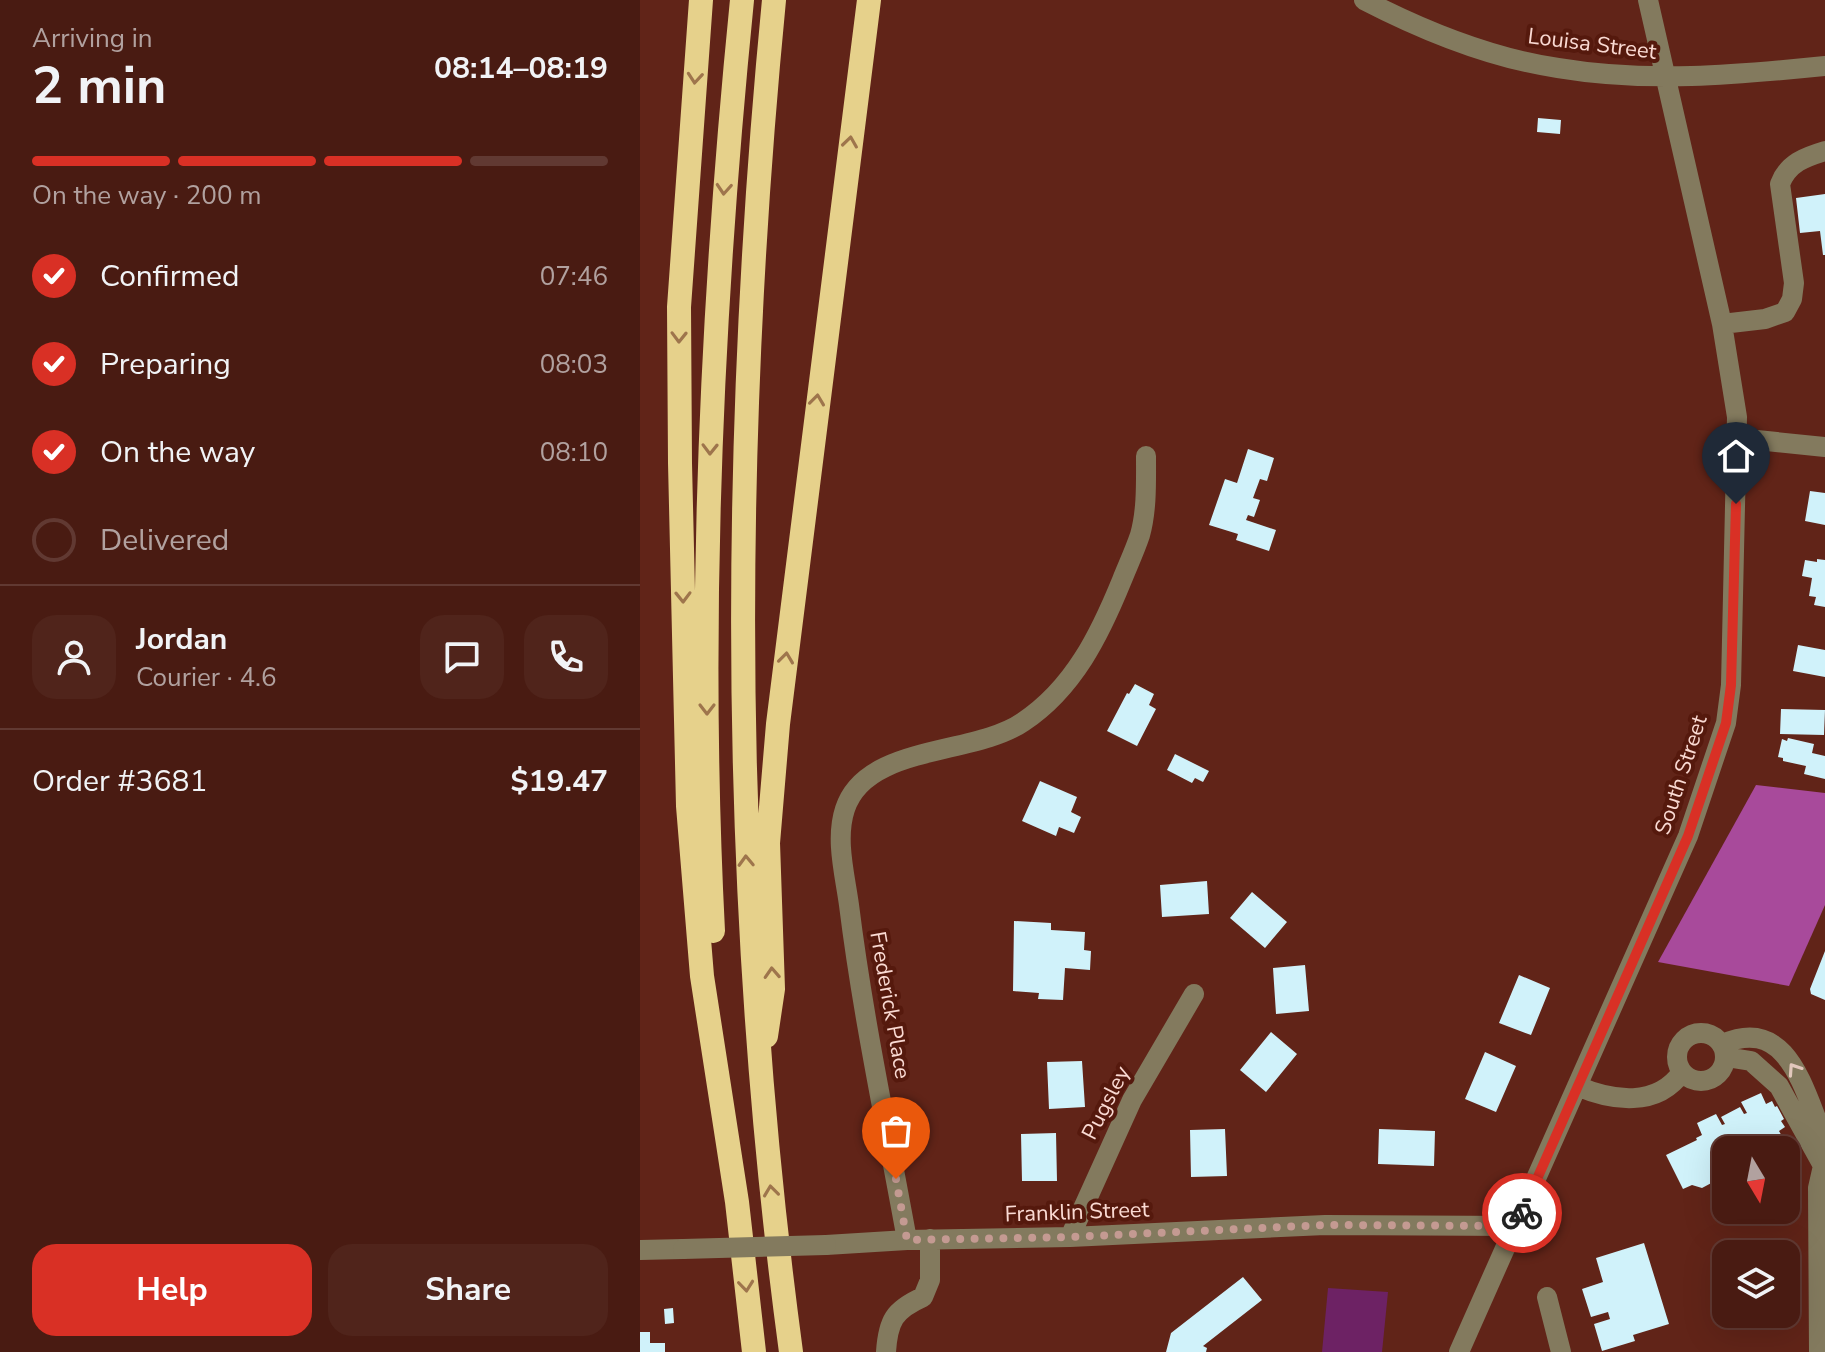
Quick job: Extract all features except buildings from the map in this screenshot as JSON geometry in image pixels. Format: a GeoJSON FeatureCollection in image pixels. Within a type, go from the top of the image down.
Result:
{"type":"FeatureCollection","features":[{"type":"Feature","properties":{"kind":"highway"},"geometry":{"type":"LineString","coordinates":[[701,0],[680,292],[688,806],[693,892],[713,1062],[729,1153],[754,1352]]}},
{"type":"Feature","properties":{"kind":"highway"},"geometry":{"type":"LineString","coordinates":[[729,1153],[711,889],[708,557],[714,351],[742,0]]}},
{"type":"Feature","properties":{"kind":"highway"},"geometry":{"type":"LineString","coordinates":[[774,0],[752,275],[742,543],[744,796],[760,1078],[791,1352]]}},
{"type":"Feature","properties":{"kind":"highway"},"geometry":{"type":"LineString","coordinates":[[760,1078],[773,989],[768,843],[778,724],[869,0]]}},
{"type":"Feature","properties":{"kind":"street","name":"Louisa Street"},"geometry":{"type":"LineString","coordinates":[[1364,0],[1401,19],[1503,56],[1569,70],[1665,77],[1722,76],[1825,66]]}},
{"type":"Feature","properties":{"kind":"street","name":"South Street"},"geometry":{"type":"LineString","coordinates":[[1459,1352],[1688,836],[1726,723],[1731,685],[1737,417],[1722,324],[1648,0]]}},
{"type":"Feature","properties":{"kind":"street"},"geometry":{"type":"LineString","coordinates":[[1722,324],[1765,319],[1785,312],[1792,299],[1794,283],[1780,184],[1785,172],[1794,164],[1825,151]]}},
{"type":"Feature","properties":{"kind":"street"},"geometry":{"type":"LineString","coordinates":[[1737,438],[1825,447]]}},
{"type":"Feature","properties":{"kind":"street","name":"Frederick Place"},"geometry":{"type":"LineString","coordinates":[[907,1240],[853,936],[841,845],[844,811],[852,793],[871,773],[895,763],[989,738],[1022,723],[1055,695],[1088,654],[1108,614],[1140,533],[1146,456]]}},
{"type":"Feature","properties":{"kind":"street","name":"Pugsley"},"geometry":{"type":"LineString","coordinates":[[1070,1237],[1132,1100],[1194,994]]}},
{"type":"Feature","properties":{"kind":"street"},"geometry":{"type":"LineString","coordinates":[[1819,1352],[1818,1188],[1823,1160],[1779,1086],[1751,1061],[1724,1050],[1714,1036],[1702,1032],[1685,1039],[1677,1055],[1682,1072],[1700,1082],[1710,1080],[1724,1067],[1724,1050],[1737,1038],[1769,1044],[1780,1051],[1804,1084],[1825,1139]]}},
{"type":"Feature","properties":{"kind":"street"},"geometry":{"type":"LineString","coordinates":[[1577,1086],[1607,1097],[1636,1098],[1664,1090],[1682,1072]]}},
{"type":"Feature","properties":{"kind":"street","name":"Franklin Street"},"geometry":{"type":"LineString","coordinates":[[640,1250],[1070,1237],[1325,1225],[1516,1226]]}},
{"type":"Feature","properties":{"kind":"street"},"geometry":{"type":"LineString","coordinates":[[886,1352],[888,1326],[904,1305],[923,1297],[930,1280],[930,1239]]}},
{"type":"Feature","properties":{"kind":"street"},"geometry":{"type":"LineString","coordinates":[[1547,1297],[1561,1352]]}},
{"type":"Feature","properties":{"kind":"shaded area"},"geometry":{"type":"Polygon","coordinates":[[[1756,785],[1825,793],[1825,905],[1789,986],[1658,962],[1756,785]]]}},
{"type":"Feature","properties":{"kind":"shaded area"},"geometry":{"type":"Polygon","coordinates":[[[1328,1288],[1388,1292],[1382,1352],[1322,1352],[1328,1288]]]}},
{"type":"Feature","properties":{"kind":"way so far"},"geometry":{"type":"LineString","coordinates":[[896,1179],[907,1240],[1070,1237],[1325,1225],[1516,1226],[1522,1213]]}},
{"type":"Feature","properties":{"kind":"route"},"geometry":{"type":"LineString","coordinates":[[1522,1213],[1688,836],[1726,723],[1731,685],[1736,504]]}}]}
